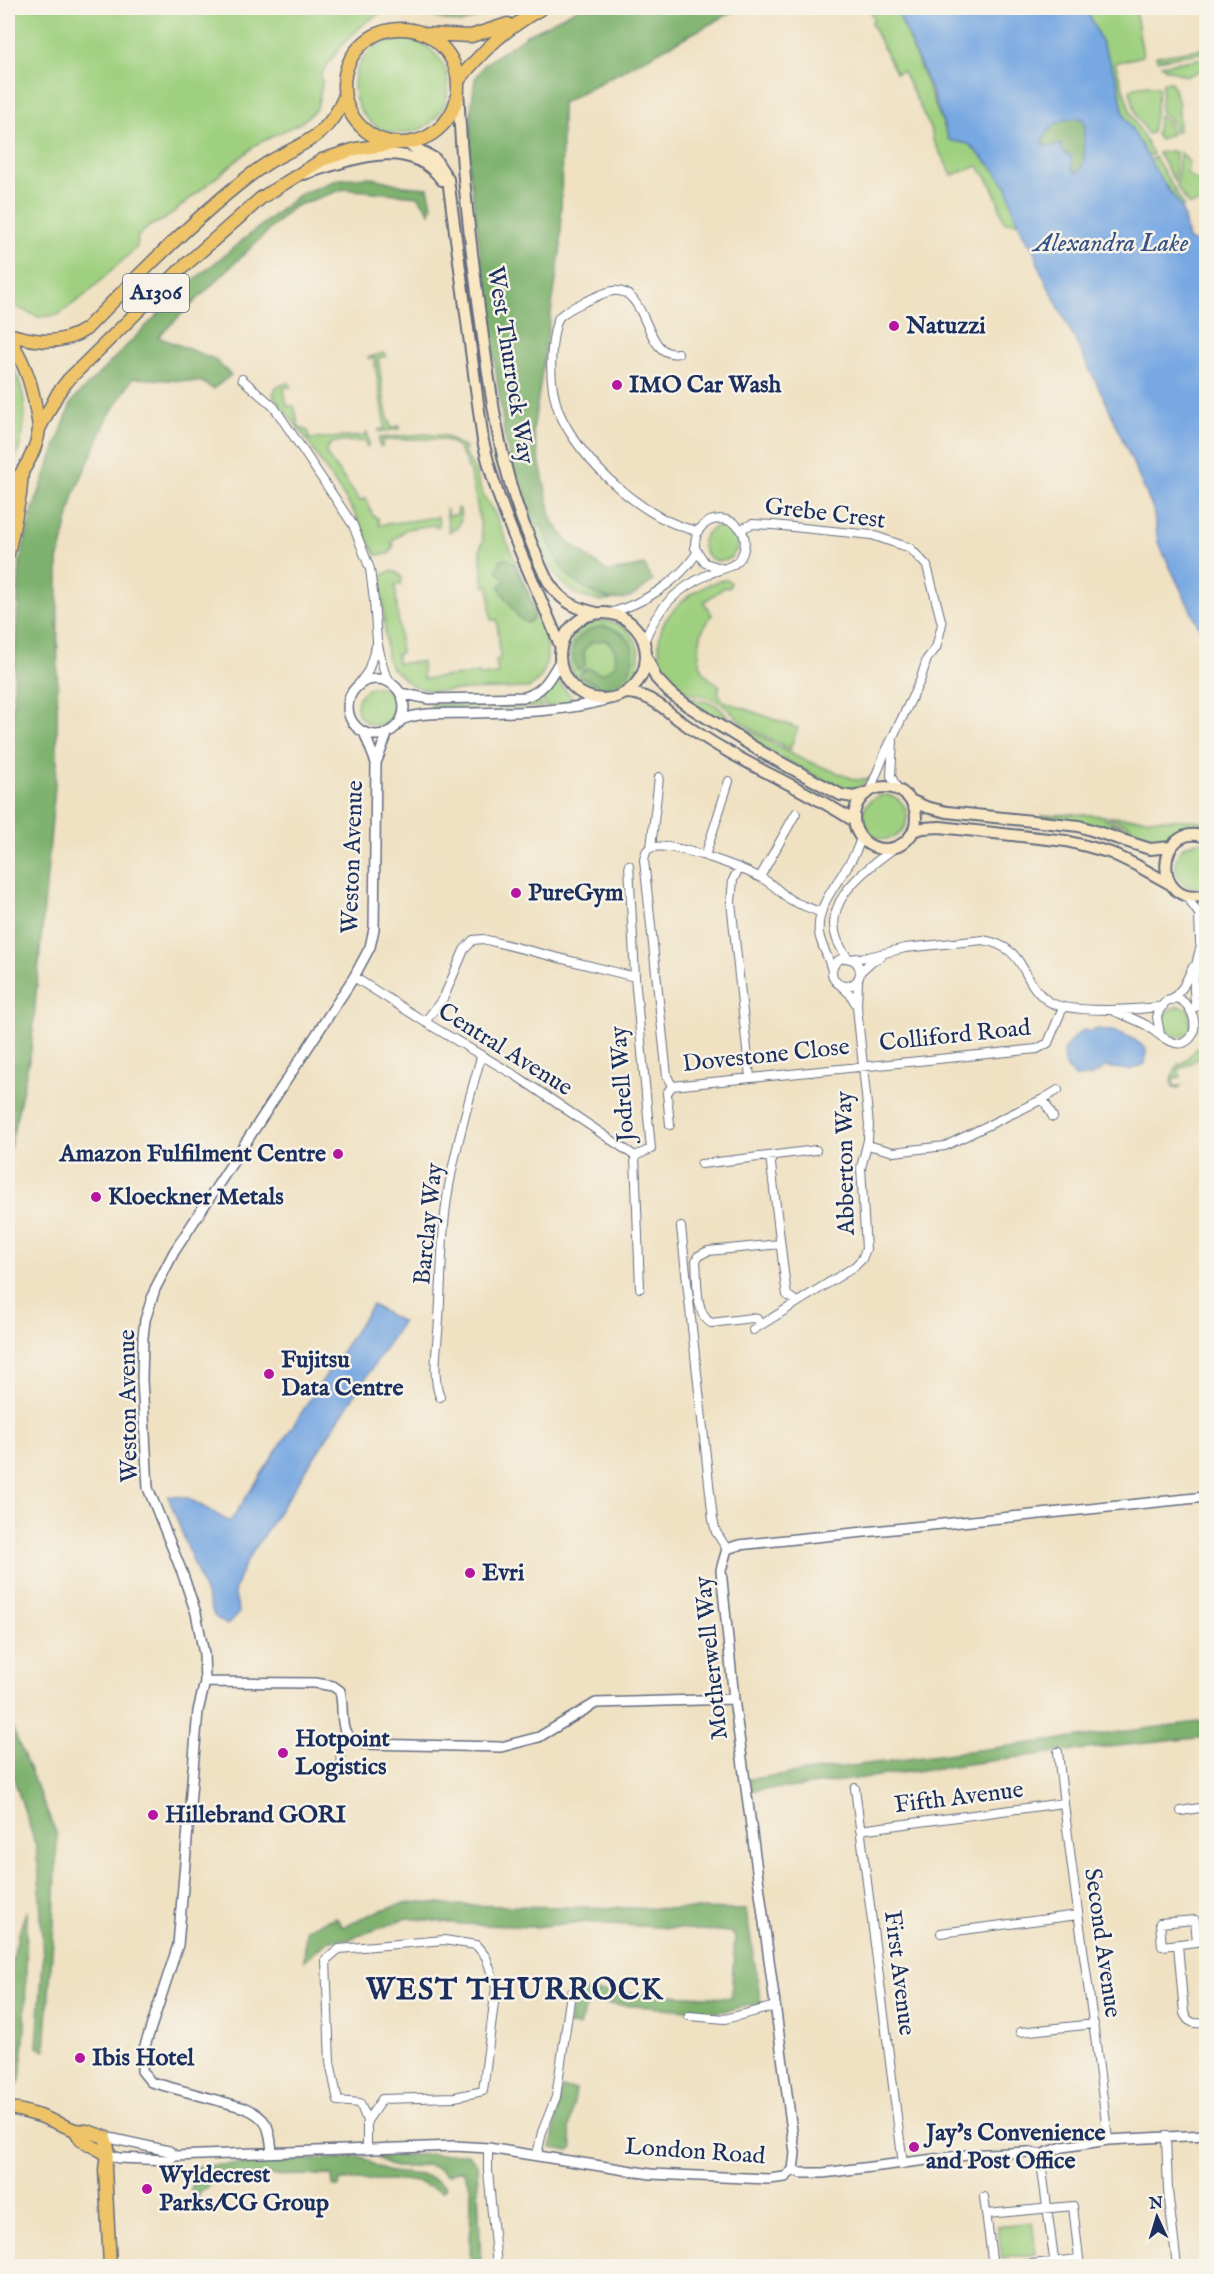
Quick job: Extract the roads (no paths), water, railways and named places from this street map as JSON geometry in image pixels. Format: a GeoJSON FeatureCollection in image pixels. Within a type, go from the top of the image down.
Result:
{"type":"FeatureCollection","features":[{"type":"Feature","properties":{"kind":"main road"},"geometry":{"type":"LineString","coordinates":[[458,84],[484,49],[520,20],[542,8]]}},
{"type":"Feature","properties":{"kind":"main road"},"geometry":{"type":"LineString","coordinates":[[423,34],[445,50],[455,68],[458,84],[454,107],[445,123],[423,139],[403,143],[386,141],[367,132],[352,117],[344,98],[347,65],[368,39],[379,33],[393,30],[471,36],[520,20]]}},
{"type":"Feature","properties":{"kind":"main road","name":"West Thurrock Way"},"geometry":{"type":"LineString","coordinates":[[458,84],[459,141],[477,292],[498,437],[507,479],[522,522],[551,587],[577,609],[597,613]]}},
{"type":"Feature","properties":{"kind":"main road","name":"A1306"},"geometry":{"type":"LineString","coordinates":[[8,336],[48,342],[74,337],[86,329],[215,204],[266,164],[309,142],[323,131],[338,113],[344,98]]}},
{"type":"Feature","properties":{"kind":"main road","name":"West Thurrock Way"},"geometry":{"type":"LineString","coordinates":[[403,143],[435,159],[448,179],[483,441],[488,463],[506,519],[561,648]]}},
{"type":"Feature","properties":{"kind":"main road","name":"A1306"},"geometry":{"type":"LineString","coordinates":[[39,429],[61,388],[118,330],[261,198],[322,160],[356,149],[403,143]]}},
{"type":"Feature","properties":{"kind":"main road"},"geometry":{"type":"LineString","coordinates":[[293,177],[360,158],[403,154],[428,164],[445,184],[452,198]]}},
{"type":"Feature","properties":{"kind":"main road"},"geometry":{"type":"LineString","coordinates":[[8,336],[29,377],[39,429],[22,473],[8,491]]}},
{"type":"Feature","properties":{"kind":"main road"},"geometry":{"type":"LineString","coordinates":[[8,554],[22,473]]}},
{"type":"Feature","properties":{"kind":"main road"},"geometry":{"type":"LineString","coordinates":[[854,821],[715,745],[663,706],[637,693],[626,693],[606,700],[592,698],[574,688],[566,679],[560,661],[561,648],[566,634],[573,625],[597,613],[610,613],[631,623],[638,630],[644,642],[656,678],[669,692],[716,725],[841,795],[854,797],[884,787],[898,790],[910,800],[926,807],[947,812],[1079,826],[1150,849],[1171,847]]}},
{"type":"Feature","properties":{"kind":"main road"},"geometry":{"type":"LineString","coordinates":[[626,693],[641,678],[647,656]]}},
{"type":"Feature","properties":{"kind":"main road"},"geometry":{"type":"LineString","coordinates":[[868,792],[856,807],[854,821],[861,837],[873,846],[883,848],[900,844],[913,831],[940,827],[1066,841],[1112,853],[1170,884],[1186,896],[1206,896]]}},
{"type":"Feature","properties":{"kind":"main road"},"geometry":{"type":"LineString","coordinates":[[910,800],[915,813],[913,831]]}},
{"type":"Feature","properties":{"kind":"main road"},"geometry":{"type":"LineString","coordinates":[[1170,884],[1165,865],[1171,847],[1182,838],[1192,835],[1206,837]]}},
{"type":"Feature","properties":{"kind":"main road","name":"London Road"},"geometry":{"type":"LineString","coordinates":[[8,2108],[40,2116],[75,2130],[105,2137]]}},
{"type":"Feature","properties":{"kind":"main road","name":"London Road"},"geometry":{"type":"LineString","coordinates":[[75,2130],[81,2140],[107,2154]]}},
{"type":"Feature","properties":{"kind":"main road"},"geometry":{"type":"LineString","coordinates":[[105,2137],[110,2266]]}},
{"type":"Feature","properties":{"kind":"street"},"geometry":{"type":"LineString","coordinates":[[678,353],[672,354],[660,349],[635,302],[620,291],[614,291],[579,304],[558,317],[554,330],[551,373],[559,411],[576,440],[599,467],[620,489],[651,511],[668,521],[698,531]]}},
{"type":"Feature","properties":{"kind":"street"},"geometry":{"type":"LineString","coordinates":[[242,380],[274,407],[353,525],[369,569],[375,612],[376,641],[384,671],[400,693],[404,705],[401,720]]}},
{"type":"Feature","properties":{"kind":"street"},"geometry":{"type":"LineString","coordinates":[[644,642],[659,610],[669,599],[721,568],[733,565],[741,557],[745,540],[741,530],[731,521],[716,519],[708,522],[698,531],[695,542],[697,553],[705,563],[721,568]]}},
{"type":"Feature","properties":{"kind":"street","name":"Grebe Crest"},"geometry":{"type":"LineString","coordinates":[[741,530],[752,524],[872,535],[893,540],[910,548],[927,566],[942,624],[936,648],[927,659],[921,681],[868,792]]}},
{"type":"Feature","properties":{"kind":"street"},"geometry":{"type":"LineString","coordinates":[[610,613],[635,606],[650,597],[689,566],[697,553]]}},
{"type":"Feature","properties":{"kind":"street"},"geometry":{"type":"LineString","coordinates":[[376,641],[368,671],[350,697],[348,709],[353,723],[364,732],[377,735],[388,732],[401,720],[421,714],[546,711],[606,700]]}},
{"type":"Feature","properties":{"kind":"street"},"geometry":{"type":"LineString","coordinates":[[400,693],[429,699],[525,697],[537,693],[544,687],[560,661]]}},
{"type":"Feature","properties":{"kind":"street"},"geometry":{"type":"LineString","coordinates":[[358,685],[376,679],[391,683]]}},
{"type":"Feature","properties":{"kind":"street","name":"Weston Avenue"},"geometry":{"type":"LineString","coordinates":[[364,732],[376,763]]}},
{"type":"Feature","properties":{"kind":"street","name":"Weston Avenue"},"geometry":{"type":"LineString","coordinates":[[272,2152],[268,2125],[258,2114],[245,2108],[151,2082],[142,2071],[142,2055],[178,1945],[198,1711],[205,1682],[204,1654],[196,1614],[182,1572],[148,1488],[142,1380],[145,1320],[155,1289],[174,1252],[354,977],[373,938],[376,763],[388,732]]}},
{"type":"Feature","properties":{"kind":"street","name":"Grebe Crest"},"geometry":{"type":"LineString","coordinates":[[893,739],[890,770],[898,790]]}},
{"type":"Feature","properties":{"kind":"street"},"geometry":{"type":"LineString","coordinates":[[651,848],[659,777]]}},
{"type":"Feature","properties":{"kind":"street"},"geometry":{"type":"LineString","coordinates":[[705,856],[729,781]]}},
{"type":"Feature","properties":{"kind":"street"},"geometry":{"type":"LineString","coordinates":[[760,877],[796,813]]}},
{"type":"Feature","properties":{"kind":"street"},"geometry":{"type":"LineString","coordinates":[[857,1007],[850,994],[834,980],[831,963],[821,945],[819,930],[824,902],[854,858],[861,837]]}},
{"type":"Feature","properties":{"kind":"street"},"geometry":{"type":"LineString","coordinates":[[859,976],[857,963],[849,959],[839,947],[834,928],[839,902],[848,888],[861,875],[900,844]]}},
{"type":"Feature","properties":{"kind":"street"},"geometry":{"type":"LineString","coordinates":[[670,1125],[667,1093],[672,1086],[667,1076],[644,858],[646,852],[651,848],[684,850],[705,856],[760,877],[773,884],[791,900],[821,913]]}},
{"type":"Feature","properties":{"kind":"street"},"geometry":{"type":"LineString","coordinates":[[424,1022],[444,997],[467,945],[474,940],[483,939],[635,977],[629,865]]}},
{"type":"Feature","properties":{"kind":"street"},"geometry":{"type":"LineString","coordinates":[[739,868],[733,880],[731,902],[750,1077]]}},
{"type":"Feature","properties":{"kind":"street"},"geometry":{"type":"LineString","coordinates":[[1186,896],[1199,914],[1200,947]]}},
{"type":"Feature","properties":{"kind":"street"},"geometry":{"type":"LineString","coordinates":[[1107,1009],[1143,1024],[1175,1043],[1190,1040],[1198,1031],[1200,1023],[1192,990],[1197,958],[1206,932]]}},
{"type":"Feature","properties":{"kind":"street"},"geometry":{"type":"LineString","coordinates":[[832,972],[836,963],[844,958],[868,957],[890,951],[983,940],[1010,950],[1043,996],[1050,1002],[1063,1007],[1145,1009],[1163,1006],[1172,1000],[1183,987],[1197,958]]}},
{"type":"Feature","properties":{"kind":"street"},"geometry":{"type":"LineString","coordinates":[[840,985],[852,985],[872,961],[890,951]]}},
{"type":"Feature","properties":{"kind":"street","name":"Abberton Way"},"geometry":{"type":"LineString","coordinates":[[753,1330],[854,1267],[864,1254],[867,1240],[861,1168],[869,1125],[857,1007],[859,976]]}},
{"type":"Feature","properties":{"kind":"street","name":"Central Avenue"},"geometry":{"type":"LineString","coordinates":[[354,977],[481,1057],[518,1077],[635,1156]]}},
{"type":"Feature","properties":{"kind":"street","name":"Jodrell Way"},"geometry":{"type":"LineString","coordinates":[[635,977],[651,1149],[635,1156],[640,1288]]}},
{"type":"Feature","properties":{"kind":"street"},"geometry":{"type":"LineString","coordinates":[[1172,1000],[1181,999],[1196,1007]]}},
{"type":"Feature","properties":{"kind":"street"},"geometry":{"type":"LineString","coordinates":[[1160,1034],[1157,1017],[1163,1006]]}},
{"type":"Feature","properties":{"kind":"street","name":"Colliford Road"},"geometry":{"type":"LineString","coordinates":[[864,1066],[1037,1049],[1048,1043],[1063,1007]]}},
{"type":"Feature","properties":{"kind":"street","name":"Barclay Way"},"geometry":{"type":"LineString","coordinates":[[440,1397],[436,1388],[437,1353],[448,1187],[481,1057]]}},
{"type":"Feature","properties":{"kind":"street","name":"Dovestone Close"},"geometry":{"type":"LineString","coordinates":[[672,1086],[864,1066]]}},
{"type":"Feature","properties":{"kind":"street"},"geometry":{"type":"LineString","coordinates":[[867,1145],[894,1152],[945,1146],[1058,1090]]}},
{"type":"Feature","properties":{"kind":"street"},"geometry":{"type":"LineString","coordinates":[[1043,1099],[1053,1117]]}},
{"type":"Feature","properties":{"kind":"street"},"geometry":{"type":"LineString","coordinates":[[701,1164],[816,1150]]}},
{"type":"Feature","properties":{"kind":"street"},"geometry":{"type":"LineString","coordinates":[[770,1156],[787,1295],[797,1302]]}},
{"type":"Feature","properties":{"kind":"street"},"geometry":{"type":"LineString","coordinates":[[681,1227],[712,1520],[716,1532],[727,1549]]}},
{"type":"Feature","properties":{"kind":"street"},"geometry":{"type":"LineString","coordinates":[[761,1325],[757,1319],[752,1318],[711,1323],[705,1318],[701,1311],[696,1261],[699,1256],[708,1251],[780,1244]]}},
{"type":"Feature","properties":{"kind":"street","name":"Motherwell Way"},"geometry":{"type":"LineString","coordinates":[[793,2170],[795,2153],[734,1699],[721,1570],[727,1549],[739,1545],[1206,1497]]}},
{"type":"Feature","properties":{"kind":"street"},"geometry":{"type":"LineString","coordinates":[[205,1682],[315,1683],[333,1686],[340,1691],[346,1736],[355,1742],[365,1744],[501,1747],[539,1737],[596,1703],[734,1699]]}},
{"type":"Feature","properties":{"kind":"street"},"geometry":{"type":"LineString","coordinates":[[341,1771],[340,1747],[346,1736]]}},
{"type":"Feature","properties":{"kind":"street","name":"Second Avenue"},"geometry":{"type":"LineString","coordinates":[[1058,1752],[1108,2140]]}},
{"type":"Feature","properties":{"kind":"street","name":"First Avenue"},"geometry":{"type":"LineString","coordinates":[[855,1788],[903,2164]]}},
{"type":"Feature","properties":{"kind":"street","name":"Fifth Avenue"},"geometry":{"type":"LineString","coordinates":[[861,1830],[1063,1803]]}},
{"type":"Feature","properties":{"kind":"street"},"geometry":{"type":"LineString","coordinates":[[1181,1810],[1206,1807]]}},
{"type":"Feature","properties":{"kind":"street"},"geometry":{"type":"LineString","coordinates":[[941,1933],[1078,1915]]}},
{"type":"Feature","properties":{"kind":"street"},"geometry":{"type":"LineString","coordinates":[[1195,1920],[1197,1942],[1178,1945],[1162,1946],[1160,1923],[1195,1920]]}},
{"type":"Feature","properties":{"kind":"street"},"geometry":{"type":"LineString","coordinates":[[367,2121],[382,2098],[455,2097],[483,2091],[496,1987],[486,1957],[476,1945],[444,1941],[339,1949],[326,1960],[330,2062],[338,2101],[360,2103],[367,2121],[367,2148]]}},
{"type":"Feature","properties":{"kind":"street"},"geometry":{"type":"LineString","coordinates":[[1178,1945],[1186,2019],[1196,2024],[1206,2023]]}},
{"type":"Feature","properties":{"kind":"street"},"geometry":{"type":"LineString","coordinates":[[537,2155],[542,2132],[556,2097],[571,1993]]}},
{"type":"Feature","properties":{"kind":"street"},"geometry":{"type":"LineString","coordinates":[[689,2016],[725,2019],[776,2006]]}},
{"type":"Feature","properties":{"kind":"street"},"geometry":{"type":"LineString","coordinates":[[1020,2032],[1094,2024]]}},
{"type":"Feature","properties":{"kind":"street","name":"London Road"},"geometry":{"type":"LineString","coordinates":[[107,2154],[119,2158],[169,2160],[175,2156],[454,2146],[488,2148],[651,2174],[769,2179],[785,2177],[793,2170],[801,2173],[818,2173],[988,2154],[1029,2152],[1040,2155],[1063,2147],[1108,2140],[1206,2135]]}},
{"type":"Feature","properties":{"kind":"street"},"geometry":{"type":"LineString","coordinates":[[1166,2136],[1168,2191],[1177,2266]]}},
{"type":"Feature","properties":{"kind":"street","name":"London Road"},"geometry":{"type":"LineString","coordinates":[[105,2137],[169,2151],[175,2156]]}},
{"type":"Feature","properties":{"kind":"street"},"geometry":{"type":"LineString","coordinates":[[488,2148],[497,2266]]}},
{"type":"Feature","properties":{"kind":"street"},"geometry":{"type":"LineString","coordinates":[[1040,2155],[1054,2264]]}},
{"type":"Feature","properties":{"kind":"street"},"geometry":{"type":"LineString","coordinates":[[984,2197],[993,2266]]}},
{"type":"Feature","properties":{"kind":"street"},"geometry":{"type":"LineString","coordinates":[[987,2214],[1073,2206],[1079,2259],[1054,2264],[1013,2266]]}},
{"type":"Feature","properties":{"kind":"water","name":"Alexandra Lake"},"geometry":{"type":"Polygon","coordinates":[[[896,8],[1086,8],[1118,83],[1124,115],[1160,178],[1182,208],[1188,240],[1196,242],[1198,253],[1204,255],[1206,267],[1206,642],[1158,542],[1153,509],[1106,402],[1041,272],[1034,250],[1024,236],[1007,187],[993,168],[969,144],[949,140],[932,92],[896,8]],[[1082,118],[1063,121],[1054,126],[1042,141],[1044,146],[1060,144],[1065,154],[1071,156],[1072,169],[1076,173],[1083,165],[1085,126],[1082,118]]]}},
{"type":"Feature","properties":{"kind":"water"},"geometry":{"type":"Polygon","coordinates":[[[1097,1029],[1123,1034],[1135,1040],[1146,1049],[1145,1064],[1130,1070],[1105,1067],[1092,1076],[1075,1077],[1065,1064],[1064,1052],[1071,1041],[1083,1030],[1091,1032],[1097,1029]]]}},
{"type":"Feature","properties":{"kind":"water"},"geometry":{"type":"Polygon","coordinates":[[[372,1305],[402,1322],[244,1565],[234,1591],[239,1613],[227,1625],[214,1616],[168,1496],[186,1497],[230,1522],[372,1305]]]}},
{"type":"Feature","properties":{"kind":"place","name":"Natuzzi"},"geometry":{"type":"Point","coordinates":[894,326]}},
{"type":"Feature","properties":{"kind":"place","name":"IMO Car Wash"},"geometry":{"type":"Point","coordinates":[617,385]}},
{"type":"Feature","properties":{"kind":"place","name":"PureGym"},"geometry":{"type":"Point","coordinates":[516,893]}},
{"type":"Feature","properties":{"kind":"place","name":"Amazon Fulfilment Centre"},"geometry":{"type":"Point","coordinates":[338,1154]}},
{"type":"Feature","properties":{"kind":"place","name":"Kloeckner Metals"},"geometry":{"type":"Point","coordinates":[96,1197]}},
{"type":"Feature","properties":{"kind":"place","name":"Fujitsu Data Centre"},"geometry":{"type":"Point","coordinates":[269,1374]}},
{"type":"Feature","properties":{"kind":"place","name":"Evri"},"geometry":{"type":"Point","coordinates":[470,1573]}},
{"type":"Feature","properties":{"kind":"place","name":"Hotpoint Logistics"},"geometry":{"type":"Point","coordinates":[283,1753]}},
{"type":"Feature","properties":{"kind":"place","name":"Hillebrand GORI"},"geometry":{"type":"Point","coordinates":[153,1815]}},
{"type":"Feature","properties":{"kind":"place","name":"Ibis Hotel"},"geometry":{"type":"Point","coordinates":[80,2058]}},
{"type":"Feature","properties":{"kind":"place","name":"Jay's Convenience and Post Office"},"geometry":{"type":"Point","coordinates":[914,2147]}},
{"type":"Feature","properties":{"kind":"place","name":"Wyldecrest Parks/CG Group"},"geometry":{"type":"Point","coordinates":[147,2189]}},
{"type":"Feature","properties":{"kind":"district","name":"WEST THURROCK"},"geometry":{"type":"Point","coordinates":[515,1991]}}]}
